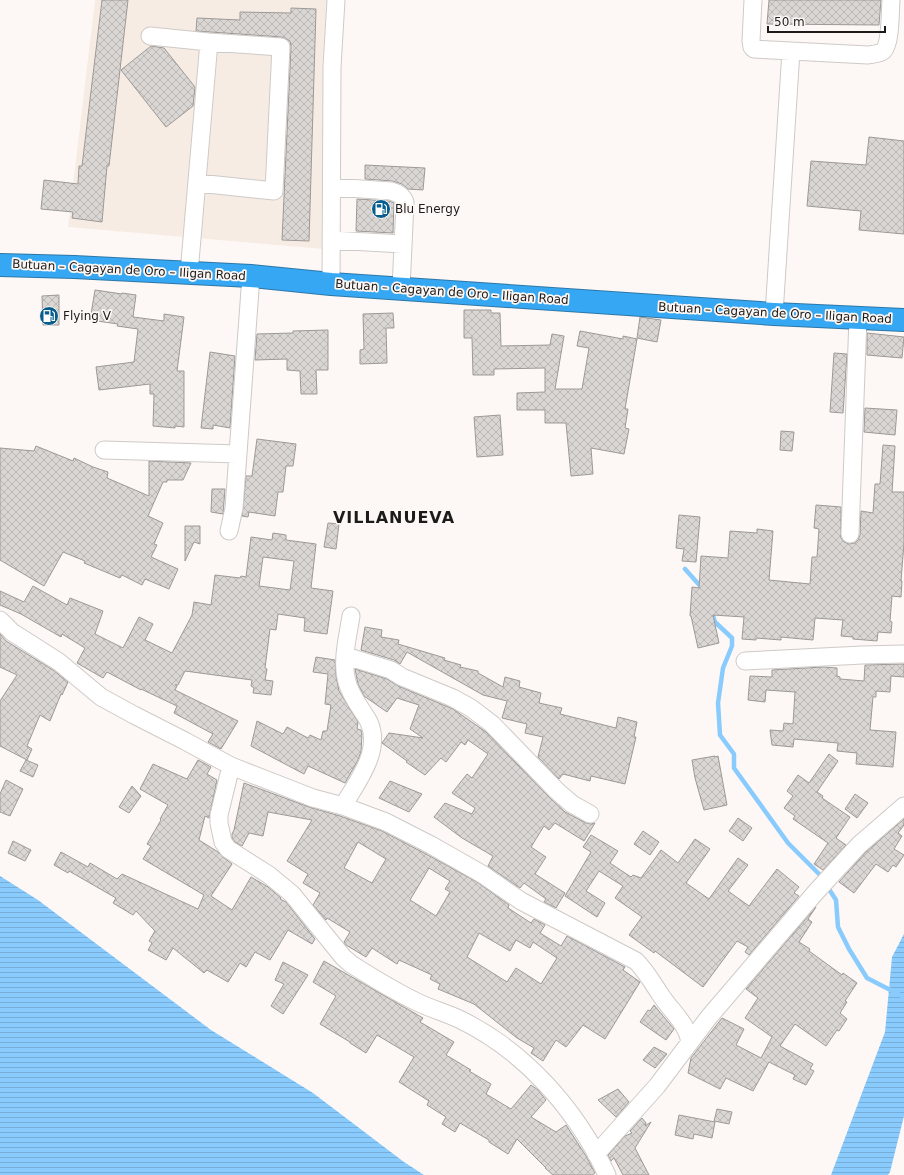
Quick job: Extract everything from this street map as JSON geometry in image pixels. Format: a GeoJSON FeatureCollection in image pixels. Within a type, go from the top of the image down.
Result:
{"type":"FeatureCollection","features":[{"type":"Feature","properties":{"kind":"highway","name":"Butuan – Cagayan de Oro – Iligan Road"},"geometry":{"type":"LineString","coordinates":[[0,265],[74,267],[251,276],[401,289],[774,314],[904,320]]}},
{"type":"Feature","properties":{"kind":"street"},"geometry":{"type":"LineString","coordinates":[[331,284],[332,67],[336,0]]}},
{"type":"Feature","properties":{"kind":"street"},"geometry":{"type":"LineString","coordinates":[[753,0],[751,41],[752,47],[757,50],[868,55],[878,54],[884,50],[889,36],[891,0]]}},
{"type":"Feature","properties":{"kind":"street"},"geometry":{"type":"LineString","coordinates":[[150,36],[281,47],[274,191],[198,183]]}},
{"type":"Feature","properties":{"kind":"street"},"geometry":{"type":"LineString","coordinates":[[189,273],[198,183],[209,42]]}},
{"type":"Feature","properties":{"kind":"street"},"geometry":{"type":"LineString","coordinates":[[774,314],[791,51]]}},
{"type":"Feature","properties":{"kind":"street"},"geometry":{"type":"LineString","coordinates":[[332,188],[380,190],[398,193],[402,196],[404,202],[401,289]]}},
{"type":"Feature","properties":{"kind":"street"},"geometry":{"type":"LineString","coordinates":[[331,240],[403,244]]}},
{"type":"Feature","properties":{"kind":"street"},"geometry":{"type":"LineString","coordinates":[[229,531],[234,508],[251,276]]}},
{"type":"Feature","properties":{"kind":"street"},"geometry":{"type":"LineString","coordinates":[[850,534],[858,318]]}},
{"type":"Feature","properties":{"kind":"street"},"geometry":{"type":"LineString","coordinates":[[104,450],[238,454]]}},
{"type":"Feature","properties":{"kind":"street"},"geometry":{"type":"LineString","coordinates":[[343,806],[369,758],[373,744],[372,732],[369,723],[345,676],[351,616]]}},
{"type":"Feature","properties":{"kind":"street"},"geometry":{"type":"LineString","coordinates":[[0,620],[12,632],[59,662],[102,697],[231,766],[312,798],[343,806],[386,822],[431,845],[482,874],[521,901],[636,961],[645,970],[660,994],[684,1024],[690,1041]]}},
{"type":"Feature","properties":{"kind":"street"},"geometry":{"type":"LineString","coordinates":[[745,661],[904,654]]}},
{"type":"Feature","properties":{"kind":"street"},"geometry":{"type":"LineString","coordinates":[[346,656],[391,670],[402,677],[452,698],[471,708],[492,724],[557,791],[572,804],[590,814]]}},
{"type":"Feature","properties":{"kind":"street"},"geometry":{"type":"LineString","coordinates":[[231,766],[219,815],[223,842],[228,849],[269,875],[292,894],[343,957],[351,964],[419,1003],[465,1023],[494,1040],[525,1065],[546,1084],[572,1115],[607,1175]]}},
{"type":"Feature","properties":{"kind":"street"},"geometry":{"type":"LineString","coordinates":[[596,1154],[657,1086],[690,1041],[815,893],[859,845],[904,806]]}},
{"type":"Feature","properties":{"kind":"shaded area"},"geometry":{"type":"Polygon","coordinates":[[[95,0],[330,0],[323,249],[68,227],[95,0]]]}},
{"type":"Feature","properties":{"kind":"water"},"geometry":{"type":"Polygon","coordinates":[[[0,876],[38,900],[211,1030],[313,1093],[404,1162],[424,1175],[0,1175],[0,876]]]}},
{"type":"Feature","properties":{"kind":"water"},"geometry":{"type":"Polygon","coordinates":[[[904,934],[904,1116],[890,1172],[888,1175],[831,1175],[885,1032],[892,957],[904,934]]]}},
{"type":"Feature","properties":{"kind":"building"},"geometry":{"type":"Polygon","coordinates":[[[102,0],[128,0],[109,166],[107,166],[102,222],[72,218],[73,212],[41,209],[44,180],[78,184],[79,166],[82,166],[102,0]]]}},
{"type":"Feature","properties":{"kind":"building"},"geometry":{"type":"Polygon","coordinates":[[[769,0],[881,0],[879,25],[767,24],[769,0]]]}},
{"type":"Feature","properties":{"kind":"building"},"geometry":{"type":"Polygon","coordinates":[[[291,8],[316,9],[309,241],[282,240],[291,47],[290,41],[282,37],[196,31],[197,18],[240,20],[240,12],[291,13],[291,8]]]}},
{"type":"Feature","properties":{"kind":"building"},"geometry":{"type":"Polygon","coordinates":[[[151,46],[164,48],[195,87],[193,106],[166,127],[121,70],[151,46]]]}},
{"type":"Feature","properties":{"kind":"building"},"geometry":{"type":"Polygon","coordinates":[[[869,137],[904,141],[904,234],[859,230],[861,211],[807,206],[811,161],[866,165],[869,137]]]}},
{"type":"Feature","properties":{"kind":"building"},"geometry":{"type":"Polygon","coordinates":[[[365,165],[425,168],[423,190],[408,189],[402,184],[392,181],[365,179],[365,165]]]}},
{"type":"Feature","properties":{"kind":"building"},"geometry":{"type":"Polygon","coordinates":[[[357,199],[389,201],[394,203],[393,233],[356,231],[357,199]]]}},
{"type":"Feature","properties":{"kind":"building"},"geometry":{"type":"Polygon","coordinates":[[[95,290],[136,295],[133,317],[164,321],[164,314],[184,317],[177,371],[184,371],[184,427],[175,426],[175,428],[153,426],[154,394],[150,394],[150,384],[99,390],[96,367],[134,362],[138,329],[117,326],[118,324],[90,320],[95,290]]]}},
{"type":"Feature","properties":{"kind":"building"},"geometry":{"type":"Polygon","coordinates":[[[59,295],[59,325],[43,325],[42,296],[59,295]]]}},
{"type":"Feature","properties":{"kind":"building"},"geometry":{"type":"Polygon","coordinates":[[[464,310],[491,310],[491,313],[500,313],[501,346],[550,345],[552,334],[564,336],[555,389],[582,389],[589,348],[577,346],[580,331],[623,339],[623,336],[637,339],[625,409],[628,409],[625,428],[629,429],[624,454],[591,448],[593,474],[571,476],[566,423],[545,423],[545,410],[517,410],[517,393],[545,392],[545,368],[494,369],[494,375],[473,375],[472,338],[464,338],[464,310]]]}},
{"type":"Feature","properties":{"kind":"building"},"geometry":{"type":"Polygon","coordinates":[[[393,313],[394,328],[386,328],[387,363],[360,364],[360,350],[364,349],[363,314],[393,313]]]}},
{"type":"Feature","properties":{"kind":"building"},"geometry":{"type":"Polygon","coordinates":[[[640,317],[661,320],[657,342],[637,338],[640,317]]]}},
{"type":"Feature","properties":{"kind":"building"},"geometry":{"type":"Polygon","coordinates":[[[328,330],[328,370],[316,370],[317,394],[301,394],[300,371],[287,370],[287,359],[255,360],[257,334],[328,330]]]}},
{"type":"Feature","properties":{"kind":"building"},"geometry":{"type":"Polygon","coordinates":[[[867,333],[904,337],[902,358],[867,355],[867,333]]]}},
{"type":"Feature","properties":{"kind":"building"},"geometry":{"type":"Polygon","coordinates":[[[210,352],[235,356],[230,428],[213,425],[213,429],[201,428],[210,352]]]}},
{"type":"Feature","properties":{"kind":"building"},"geometry":{"type":"Polygon","coordinates":[[[834,353],[847,354],[843,413],[830,412],[834,353]]]}},
{"type":"Feature","properties":{"kind":"building"},"geometry":{"type":"Polygon","coordinates":[[[865,408],[897,410],[895,435],[864,432],[865,408]]]}},
{"type":"Feature","properties":{"kind":"building"},"geometry":{"type":"Polygon","coordinates":[[[500,415],[503,455],[477,457],[474,417],[500,415]]]}},
{"type":"Feature","properties":{"kind":"building"},"geometry":{"type":"Polygon","coordinates":[[[781,431],[794,432],[792,451],[780,450],[781,431]]]}},
{"type":"Feature","properties":{"kind":"building"},"geometry":{"type":"Polygon","coordinates":[[[257,439],[296,444],[293,466],[286,466],[283,492],[278,492],[275,516],[249,512],[248,517],[242,516],[246,476],[252,476],[257,439]]]}},
{"type":"Feature","properties":{"kind":"building"},"geometry":{"type":"Polygon","coordinates":[[[883,445],[895,446],[892,492],[904,492],[904,543],[901,597],[892,596],[890,621],[892,622],[891,633],[878,632],[877,641],[853,639],[853,637],[841,636],[843,620],[815,618],[813,640],[781,637],[781,640],[756,638],[756,640],[742,639],[744,617],[713,615],[719,643],[698,648],[690,616],[692,587],[699,588],[701,556],[728,558],[730,531],[757,533],[757,529],[773,531],[769,580],[810,584],[812,557],[817,557],[819,529],[814,528],[816,505],[841,507],[841,538],[844,542],[849,544],[855,543],[860,535],[861,511],[873,513],[875,484],[880,484],[883,445]]]}},
{"type":"Feature","properties":{"kind":"building"},"geometry":{"type":"Polygon","coordinates":[[[36,446],[73,461],[74,458],[108,472],[107,478],[149,496],[149,461],[191,463],[183,480],[167,480],[167,482],[163,482],[148,516],[163,523],[154,544],[157,545],[151,557],[178,569],[169,589],[145,579],[142,585],[122,575],[120,578],[84,563],[85,561],[63,552],[44,586],[0,560],[0,448],[34,451],[36,446]]]}},
{"type":"Feature","properties":{"kind":"building"},"geometry":{"type":"Polygon","coordinates":[[[212,489],[225,489],[223,514],[211,512],[212,489]]]}},
{"type":"Feature","properties":{"kind":"building"},"geometry":{"type":"Polygon","coordinates":[[[679,515],[700,517],[696,562],[682,561],[684,549],[676,548],[679,515]]]}},
{"type":"Feature","properties":{"kind":"building"},"geometry":{"type":"Polygon","coordinates":[[[328,523],[339,524],[336,549],[324,547],[328,523]]]}},
{"type":"Feature","properties":{"kind":"building"},"geometry":{"type":"Polygon","coordinates":[[[185,526],[200,526],[200,544],[194,542],[185,561],[185,526]]]}},
{"type":"Feature","properties":{"kind":"building"},"geometry":{"type":"Polygon","coordinates":[[[273,533],[286,535],[286,540],[316,544],[311,588],[333,591],[327,634],[304,631],[305,618],[278,614],[276,630],[270,629],[265,668],[267,669],[265,680],[273,681],[271,695],[253,693],[254,688],[251,686],[252,680],[185,671],[178,685],[175,685],[177,686],[175,690],[238,721],[221,749],[208,742],[213,734],[174,713],[177,706],[141,690],[107,672],[103,678],[77,663],[85,648],[62,634],[61,637],[21,614],[0,605],[0,591],[24,602],[33,586],[67,605],[70,598],[103,611],[95,634],[123,648],[139,617],[153,624],[145,640],[172,653],[192,615],[194,602],[211,605],[215,575],[240,578],[241,576],[246,577],[251,537],[272,540],[273,533]],[[263,557],[259,586],[290,590],[294,561],[263,557]]]}},
{"type":"Feature","properties":{"kind":"building"},"geometry":{"type":"Polygon","coordinates":[[[365,627],[382,630],[381,637],[399,640],[398,644],[445,658],[444,660],[461,665],[460,667],[478,671],[478,673],[503,687],[505,677],[520,681],[519,687],[541,693],[539,703],[562,708],[560,714],[616,728],[618,717],[637,722],[634,737],[636,737],[625,784],[591,776],[590,781],[563,774],[559,779],[538,757],[543,737],[525,733],[527,724],[502,718],[507,701],[483,695],[407,652],[400,664],[394,660],[361,650],[365,627]]]}},
{"type":"Feature","properties":{"kind":"building"},"geometry":{"type":"Polygon","coordinates":[[[0,634],[6,641],[53,670],[68,682],[62,695],[61,694],[50,721],[40,715],[27,746],[32,749],[27,760],[0,746],[0,701],[17,675],[0,667],[0,634]]]}},
{"type":"Feature","properties":{"kind":"building"},"geometry":{"type":"Polygon","coordinates":[[[316,657],[335,660],[339,691],[358,722],[357,729],[361,730],[362,734],[361,752],[345,783],[308,766],[304,774],[251,746],[257,721],[283,734],[287,727],[308,738],[310,735],[321,740],[323,731],[327,731],[331,705],[325,704],[328,674],[313,672],[316,657]]]}},
{"type":"Feature","properties":{"kind":"building"},"geometry":{"type":"Polygon","coordinates":[[[904,664],[904,677],[891,676],[890,692],[876,691],[876,697],[873,697],[870,730],[896,732],[893,767],[856,764],[857,753],[837,751],[838,743],[794,739],[793,747],[772,745],[770,730],[783,731],[784,723],[793,724],[795,692],[766,690],[765,702],[748,700],[750,676],[772,677],[772,670],[823,667],[837,668],[837,676],[840,677],[840,679],[864,681],[865,665],[904,664]]]}},
{"type":"Feature","properties":{"kind":"building"},"geometry":{"type":"Polygon","coordinates":[[[355,669],[387,679],[398,686],[453,709],[486,732],[565,812],[586,823],[595,823],[584,841],[555,823],[549,830],[544,826],[531,847],[546,857],[535,874],[565,893],[556,908],[544,902],[546,899],[524,883],[520,888],[488,866],[493,856],[462,838],[434,817],[445,803],[472,814],[475,808],[452,793],[467,774],[472,778],[488,754],[468,740],[465,745],[461,742],[446,762],[441,758],[425,775],[382,743],[389,733],[423,738],[410,729],[419,705],[397,698],[387,712],[364,696],[358,684],[355,669]]]}},
{"type":"Feature","properties":{"kind":"building"},"geometry":{"type":"Polygon","coordinates":[[[829,754],[838,761],[817,792],[823,796],[822,798],[850,817],[836,838],[846,845],[823,870],[814,864],[828,843],[793,819],[795,816],[784,808],[793,796],[787,791],[798,775],[809,783],[829,754]]]}},
{"type":"Feature","properties":{"kind":"building"},"geometry":{"type":"Polygon","coordinates":[[[718,756],[727,805],[704,810],[695,778],[692,760],[718,756]]]}},
{"type":"Feature","properties":{"kind":"building"},"geometry":{"type":"Polygon","coordinates":[[[26,760],[38,765],[33,777],[20,771],[26,760]]]}},
{"type":"Feature","properties":{"kind":"building"},"geometry":{"type":"Polygon","coordinates":[[[198,760],[211,767],[207,774],[217,780],[209,818],[205,816],[199,840],[218,852],[232,864],[211,896],[232,910],[251,877],[268,887],[281,898],[280,899],[286,902],[315,939],[312,944],[288,930],[270,960],[255,952],[246,967],[240,963],[228,982],[207,970],[204,973],[173,948],[166,960],[148,950],[152,943],[149,941],[155,931],[136,911],[133,915],[113,903],[116,898],[69,871],[68,873],[54,865],[61,852],[88,867],[90,863],[117,879],[122,874],[198,909],[204,895],[143,859],[151,846],[147,844],[168,805],[140,789],[153,764],[187,779],[198,760]]]}},
{"type":"Feature","properties":{"kind":"building"},"geometry":{"type":"Polygon","coordinates":[[[6,780],[23,789],[10,816],[0,812],[0,794],[6,780]]]}},
{"type":"Feature","properties":{"kind":"building"},"geometry":{"type":"Polygon","coordinates":[[[390,781],[422,794],[409,812],[379,798],[390,781]]]}},
{"type":"Feature","properties":{"kind":"building"},"geometry":{"type":"Polygon","coordinates":[[[244,783],[309,807],[382,831],[477,882],[509,905],[508,908],[531,923],[534,919],[545,925],[540,933],[561,946],[567,936],[625,967],[623,970],[640,982],[605,1039],[583,1025],[566,1047],[556,1040],[543,1061],[531,1053],[534,1048],[517,1038],[474,1004],[438,989],[440,984],[430,979],[432,975],[399,960],[397,964],[372,948],[366,957],[346,945],[344,942],[350,932],[327,918],[326,920],[313,905],[320,893],[303,883],[308,874],[287,861],[312,820],[268,812],[263,836],[249,833],[242,846],[235,842],[232,838],[244,783]],[[358,842],[344,868],[372,883],[386,859],[358,842]],[[429,868],[410,900],[436,916],[450,892],[445,889],[450,881],[429,868]],[[479,933],[467,957],[507,982],[516,968],[541,984],[557,958],[533,942],[530,948],[516,940],[510,951],[479,933]]]}},
{"type":"Feature","properties":{"kind":"building"},"geometry":{"type":"Polygon","coordinates":[[[132,786],[141,796],[129,813],[119,807],[132,786]]]}},
{"type":"Feature","properties":{"kind":"building"},"geometry":{"type":"Polygon","coordinates":[[[855,794],[868,803],[857,818],[845,809],[855,794]]]}},
{"type":"Feature","properties":{"kind":"building"},"geometry":{"type":"Polygon","coordinates":[[[738,818],[752,828],[743,841],[729,831],[738,818]]]}},
{"type":"Feature","properties":{"kind":"building"},"geometry":{"type":"Polygon","coordinates":[[[904,819],[904,825],[898,833],[902,836],[894,849],[904,855],[896,867],[893,865],[888,872],[876,864],[854,893],[839,882],[866,852],[904,819]]]}},
{"type":"Feature","properties":{"kind":"building"},"geometry":{"type":"Polygon","coordinates":[[[643,831],[659,842],[650,855],[634,844],[643,831]]]}},
{"type":"Feature","properties":{"kind":"building"},"geometry":{"type":"Polygon","coordinates":[[[591,835],[618,851],[610,863],[631,877],[633,875],[641,878],[661,850],[678,863],[695,839],[710,849],[686,883],[709,899],[738,858],[748,865],[728,891],[749,906],[777,869],[799,887],[794,893],[799,896],[749,955],[745,952],[748,947],[737,941],[703,987],[655,951],[654,953],[629,935],[642,917],[615,898],[623,886],[599,871],[586,891],[605,903],[597,917],[565,896],[591,852],[583,847],[591,835]]]}},
{"type":"Feature","properties":{"kind":"building"},"geometry":{"type":"Polygon","coordinates":[[[13,841],[31,850],[25,861],[8,853],[13,841]]]}},
{"type":"Feature","properties":{"kind":"building"},"geometry":{"type":"Polygon","coordinates":[[[816,907],[808,919],[812,922],[799,942],[842,975],[843,973],[857,983],[845,1001],[847,1002],[840,1013],[847,1019],[826,1046],[795,1024],[780,1046],[813,1064],[810,1069],[814,1071],[806,1085],[793,1079],[795,1075],[769,1062],[753,1091],[726,1078],[720,1089],[688,1073],[691,1058],[722,1018],[744,1029],[736,1045],[761,1058],[772,1037],[745,1018],[758,998],[746,989],[816,907]]]}},
{"type":"Feature","properties":{"kind":"building"},"geometry":{"type":"Polygon","coordinates":[[[324,961],[423,1018],[420,1022],[454,1042],[446,1055],[491,1084],[486,1094],[511,1109],[531,1085],[538,1090],[546,1100],[531,1117],[556,1132],[566,1125],[595,1173],[592,1175],[553,1175],[517,1139],[508,1154],[489,1142],[489,1140],[460,1123],[455,1132],[442,1124],[446,1117],[427,1105],[429,1101],[399,1082],[414,1057],[377,1035],[366,1053],[320,1024],[336,996],[313,982],[324,961]]]}},
{"type":"Feature","properties":{"kind":"building"},"geometry":{"type":"Polygon","coordinates":[[[283,962],[308,975],[283,1014],[271,1006],[284,984],[275,980],[283,962]]]}},
{"type":"Feature","properties":{"kind":"building"},"geometry":{"type":"Polygon","coordinates":[[[654,1005],[674,1029],[666,1040],[640,1022],[648,1010],[650,1011],[654,1005]]]}},
{"type":"Feature","properties":{"kind":"building"},"geometry":{"type":"Polygon","coordinates":[[[654,1047],[667,1054],[655,1068],[643,1060],[654,1047]]]}},
{"type":"Feature","properties":{"kind":"building"},"geometry":{"type":"Polygon","coordinates":[[[618,1089],[629,1102],[616,1117],[598,1100],[618,1089]]]}},
{"type":"Feature","properties":{"kind":"building"},"geometry":{"type":"Polygon","coordinates":[[[717,1109],[732,1112],[729,1124],[714,1121],[717,1109]]]}},
{"type":"Feature","properties":{"kind":"building"},"geometry":{"type":"Polygon","coordinates":[[[679,1115],[715,1122],[712,1138],[694,1134],[693,1139],[675,1135],[679,1115]]]}},
{"type":"Feature","properties":{"kind":"building"},"geometry":{"type":"Polygon","coordinates":[[[642,1118],[646,1123],[645,1126],[651,1122],[635,1148],[649,1175],[623,1175],[614,1158],[611,1161],[608,1155],[625,1136],[632,1133],[630,1131],[642,1118]]]}},
{"type":"Feature","properties":{"kind":"waterway"},"geometry":{"type":"LineString","coordinates":[[685,569],[702,588]]}},
{"type":"Feature","properties":{"kind":"waterway"},"geometry":{"type":"LineString","coordinates":[[712,613],[715,622],[732,638],[732,646],[723,668],[718,703],[720,735],[734,754],[734,768],[788,843],[820,875],[823,880]]}},
{"type":"Feature","properties":{"kind":"waterway"},"geometry":{"type":"LineString","coordinates":[[827,886],[836,900],[838,927],[849,949],[867,978],[904,997]]}},
{"type":"Feature","properties":{"kind":"place","name":"Blu Energy"},"geometry":{"type":"Point","coordinates":[381,209]}},
{"type":"Feature","properties":{"kind":"place","name":"Flying V"},"geometry":{"type":"Point","coordinates":[49,316]}},
{"type":"Feature","properties":{"kind":"district","name":"VILLANUEVA"},"geometry":{"type":"Point","coordinates":[394,517]}}]}
